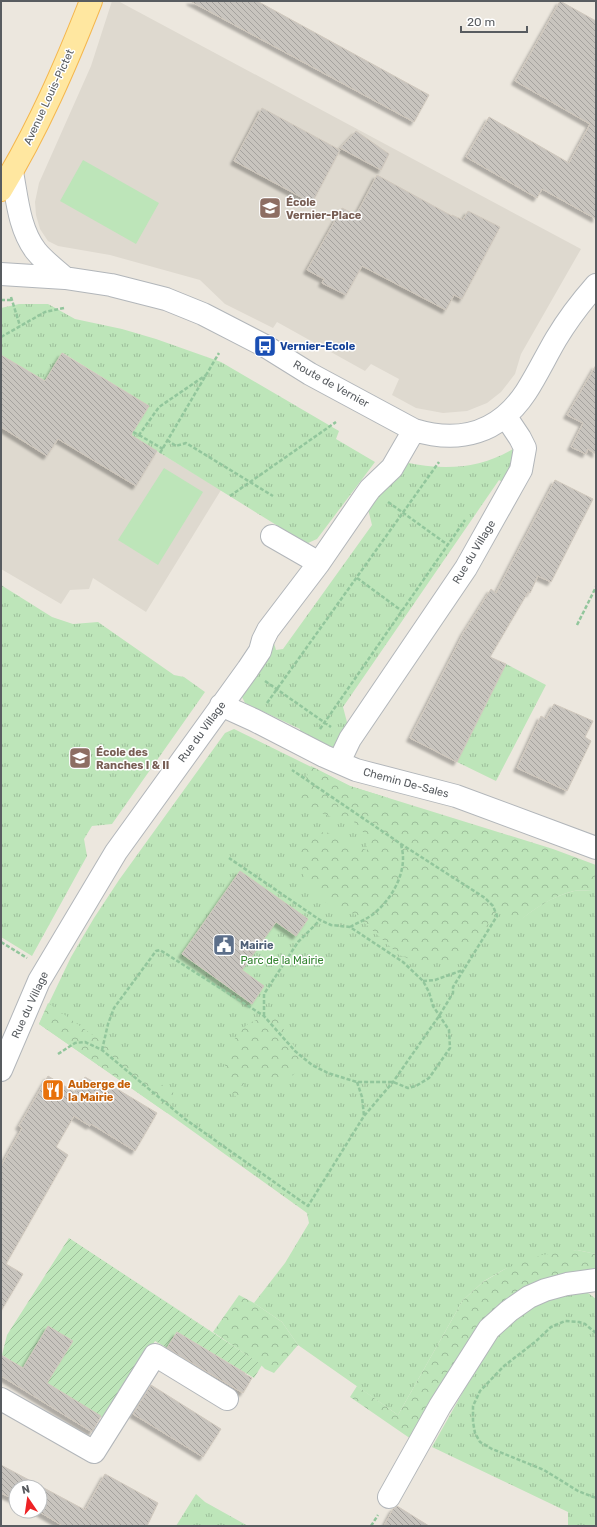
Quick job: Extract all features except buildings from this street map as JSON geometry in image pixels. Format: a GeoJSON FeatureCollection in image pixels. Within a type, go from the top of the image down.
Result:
{"type":"FeatureCollection","features":[{"type":"Feature","properties":{"kind":"main road","name":"Avenue Louis-Pictet"},"geometry":{"type":"LineString","coordinates":[[1,190],[31,138],[66,65],[92,1]]}},
{"type":"Feature","properties":{"kind":"street"},"geometry":{"type":"LineString","coordinates":[[12,172],[20,214],[34,250],[65,278]]}},
{"type":"Feature","properties":{"kind":"street","name":"Route de Vernier"},"geometry":{"type":"LineString","coordinates":[[1,274],[65,278],[111,285],[166,299],[203,314],[265,346],[310,374],[414,430],[443,437],[466,435],[480,431],[506,417],[526,392],[570,317],[596,284]]}},
{"type":"Feature","properties":{"kind":"street","name":"Rue du Village"},"geometry":{"type":"LineString","coordinates":[[339,762],[350,739],[466,568],[521,470],[525,448],[506,417]]}},
{"type":"Feature","properties":{"kind":"street","name":"Rue du Village"},"geometry":{"type":"LineString","coordinates":[[1,1070],[43,976],[116,852],[260,651],[262,640],[268,630],[319,563],[370,489],[392,468],[414,430]]}},
{"type":"Feature","properties":{"kind":"street"},"geometry":{"type":"LineString","coordinates":[[272,536],[319,563]]}},
{"type":"Feature","properties":{"kind":"street","name":"Chemin De-Sales"},"geometry":{"type":"LineString","coordinates":[[221,705],[356,770],[456,796],[596,848]]}},
{"type":"Feature","properties":{"kind":"street"},"geometry":{"type":"LineString","coordinates":[[389,1498],[440,1406],[489,1329],[509,1311],[529,1297],[544,1290],[567,1284],[596,1280]]}},
{"type":"Feature","properties":{"kind":"street"},"geometry":{"type":"LineString","coordinates":[[1,1399],[94,1452],[155,1355],[226,1399]]}},
{"type":"Feature","properties":{"kind":"path"},"geometry":{"type":"LineString","coordinates":[[2,300],[11,300],[20,326]]}},
{"type":"Feature","properties":{"kind":"path"},"geometry":{"type":"LineString","coordinates":[[1,337],[45,312],[64,308]]}},
{"type":"Feature","properties":{"kind":"path"},"geometry":{"type":"LineString","coordinates":[[160,453],[219,353]]}},
{"type":"Feature","properties":{"kind":"path"},"geometry":{"type":"LineString","coordinates":[[140,436],[159,407],[208,373]]}},
{"type":"Feature","properties":{"kind":"path"},"geometry":{"type":"LineString","coordinates":[[230,496],[336,422]]}},
{"type":"Feature","properties":{"kind":"path"},"geometry":{"type":"LineString","coordinates":[[133,432],[163,449]]}},
{"type":"Feature","properties":{"kind":"path"},"geometry":{"type":"LineString","coordinates":[[167,440],[176,446],[186,443],[273,496]]}},
{"type":"Feature","properties":{"kind":"path"},"geometry":{"type":"LineString","coordinates":[[265,706],[439,462]]}},
{"type":"Feature","properties":{"kind":"path"},"geometry":{"type":"LineString","coordinates":[[383,499],[448,545]]}},
{"type":"Feature","properties":{"kind":"path"},"geometry":{"type":"LineString","coordinates":[[308,748],[470,514]]}},
{"type":"Feature","properties":{"kind":"path"},"geometry":{"type":"LineString","coordinates":[[356,578],[402,611]]}},
{"type":"Feature","properties":{"kind":"path"},"geometry":{"type":"LineString","coordinates":[[577,625],[596,587]]}},
{"type":"Feature","properties":{"kind":"path"},"geometry":{"type":"LineString","coordinates":[[259,677],[337,731]]}},
{"type":"Feature","properties":{"kind":"path"},"geometry":{"type":"LineString","coordinates":[[58,1054],[75,1043],[85,1042],[102,1050],[185,1119],[308,1206],[364,1116],[393,1082],[439,1016],[452,993],[453,987],[497,916],[493,906],[485,898],[401,844],[292,770]]}},
{"type":"Feature","properties":{"kind":"path"},"geometry":{"type":"LineString","coordinates":[[350,927],[371,915],[384,904],[394,890],[401,871],[404,855],[401,844]]}},
{"type":"Feature","properties":{"kind":"path"},"geometry":{"type":"LineString","coordinates":[[102,1050],[108,1024],[114,1008],[156,951],[160,950],[264,1016],[295,1051],[312,1065],[328,1073],[357,1082],[393,1082],[408,1088],[416,1086],[429,1078],[439,1065],[450,1048],[449,1030],[432,1006],[429,992],[424,981],[403,962],[350,927],[331,925],[320,920],[229,858]]}},
{"type":"Feature","properties":{"kind":"path"},"geometry":{"type":"LineString","coordinates":[[264,1016],[264,994],[298,942],[320,920]]}},
{"type":"Feature","properties":{"kind":"path"},"geometry":{"type":"LineString","coordinates":[[1,942],[43,976]]}},
{"type":"Feature","properties":{"kind":"path"},"geometry":{"type":"LineString","coordinates":[[424,981],[435,980],[464,970]]}},
{"type":"Feature","properties":{"kind":"path"},"geometry":{"type":"LineString","coordinates":[[357,1082],[362,1097],[364,1116]]}},
{"type":"Feature","properties":{"kind":"path"},"geometry":{"type":"LineString","coordinates":[[596,1333],[580,1322],[565,1321],[551,1327],[536,1342],[504,1366],[480,1391],[473,1406],[472,1422],[475,1433],[480,1442],[492,1449],[544,1470],[578,1491],[596,1498]]}},
{"type":"Feature","properties":{"kind":"shaded area","name":"École Vernier-Place"},"geometry":{"type":"Polygon","coordinates":[[[112,1],[118,1],[581,249],[521,354],[515,374],[501,392],[487,403],[467,411],[443,413],[416,408],[392,395],[399,379],[371,364],[365,371],[277,322],[273,328],[225,304],[200,280],[110,255],[58,246],[48,241],[40,229],[36,215],[35,202],[39,183],[91,66],[112,1]]]}},
{"type":"Feature","properties":{"kind":"shaded area"},"geometry":{"type":"Polygon","coordinates":[[[62,353],[149,406],[132,436],[221,490],[146,612],[93,578],[89,589],[70,590],[61,604],[1,569],[1,355],[45,381],[62,353]]]}},
{"type":"Feature","properties":{"kind":"green space"},"geometry":{"type":"Polygon","coordinates":[[[83,160],[159,203],[136,244],[60,201],[83,160]]]}},
{"type":"Feature","properties":{"kind":"green space"},"geometry":{"type":"Polygon","coordinates":[[[19,304],[48,304],[75,319],[122,329],[156,339],[221,362],[339,431],[336,439],[375,462],[317,539],[308,543],[299,539],[131,435],[149,406],[63,353],[45,381],[1,355],[1,308],[19,304]]]}},
{"type":"Feature","properties":{"kind":"green space"},"geometry":{"type":"Polygon","coordinates":[[[513,449],[514,456],[504,483],[499,480],[343,707],[348,726],[339,742],[331,748],[300,732],[300,729],[245,703],[241,695],[273,640],[276,650],[283,649],[372,525],[367,505],[405,462],[433,467],[460,466],[487,461],[513,449]]]}},
{"type":"Feature","properties":{"kind":"green space"},"geometry":{"type":"Polygon","coordinates":[[[164,468],[203,492],[158,565],[118,540],[164,468]]]}},
{"type":"Feature","properties":{"kind":"green space","name":"École des Ranches I & II"},"geometry":{"type":"Polygon","coordinates":[[[1,585],[52,617],[73,624],[98,622],[174,675],[184,677],[205,692],[112,824],[92,826],[84,839],[87,856],[32,956],[1,937],[1,585]]]}},
{"type":"Feature","properties":{"kind":"green space"},"geometry":{"type":"Polygon","coordinates":[[[506,664],[546,685],[496,781],[457,762],[506,664]]]}},
{"type":"Feature","properties":{"kind":"green space","name":"Parc de la Mairie"},"geometry":{"type":"Polygon","coordinates":[[[234,729],[350,786],[385,797],[517,922],[558,896],[574,891],[596,891],[596,1254],[577,1250],[505,1269],[484,1281],[463,1300],[398,1415],[298,1345],[282,1322],[254,1303],[285,1263],[309,1223],[307,1213],[39,1024],[71,957],[119,880],[225,733],[234,729]]]}},
{"type":"Feature","properties":{"kind":"green space"},"geometry":{"type":"Polygon","coordinates":[[[311,766],[350,786],[553,849],[596,865],[596,891],[574,891],[558,896],[537,908],[517,923],[499,908],[478,938],[466,950],[452,959],[438,963],[421,963],[399,955],[355,914],[325,902],[304,877],[299,853],[304,841],[310,835],[324,832],[338,835],[351,849],[357,847],[367,850],[367,842],[362,830],[352,820],[331,817],[303,805],[300,794],[311,766]]]}},
{"type":"Feature","properties":{"kind":"green space"},"geometry":{"type":"Polygon","coordinates":[[[48,1003],[175,1094],[167,1113],[39,1024],[48,1003]]]}},
{"type":"Feature","properties":{"kind":"green space"},"geometry":{"type":"Polygon","coordinates":[[[274,1014],[304,1062],[293,1075],[284,1080],[270,1080],[261,1071],[254,1068],[245,1075],[242,1095],[236,1097],[226,1078],[225,1071],[225,1065],[232,1044],[240,1032],[250,1023],[274,1014]]]}},
{"type":"Feature","properties":{"kind":"green space"},"geometry":{"type":"Polygon","coordinates":[[[69,1238],[262,1365],[254,1378],[177,1332],[167,1348],[155,1341],[106,1420],[2,1355],[7,1335],[69,1238]]]}},
{"type":"Feature","properties":{"kind":"green space"},"geometry":{"type":"Polygon","coordinates":[[[577,1250],[596,1254],[596,1274],[539,1285],[411,1439],[350,1397],[357,1386],[398,1415],[463,1300],[483,1282],[505,1269],[542,1255],[577,1250]]]}},
{"type":"Feature","properties":{"kind":"green space"},"geometry":{"type":"Polygon","coordinates":[[[580,1287],[596,1299],[596,1526],[568,1526],[568,1512],[432,1447],[496,1333],[534,1301],[580,1287]]]}},
{"type":"Feature","properties":{"kind":"green space"},"geometry":{"type":"Polygon","coordinates":[[[239,1295],[254,1303],[282,1322],[298,1345],[274,1373],[265,1369],[213,1332],[239,1295]]]}},
{"type":"Feature","properties":{"kind":"green space"},"geometry":{"type":"Polygon","coordinates":[[[196,1494],[205,1502],[248,1526],[176,1526],[196,1494]]]}},
{"type":"Feature","properties":{"kind":"place","name":"École Vernier-Place"},"geometry":{"type":"Point","coordinates":[270,208]}},
{"type":"Feature","properties":{"kind":"place","name":"Vernier-Ecole"},"geometry":{"type":"Point","coordinates":[265,346]}},
{"type":"Feature","properties":{"kind":"place","name":"École des Ranches I & II"},"geometry":{"type":"Point","coordinates":[80,758]}},
{"type":"Feature","properties":{"kind":"place","name":"Mairie"},"geometry":{"type":"Point","coordinates":[224,945]}},
{"type":"Feature","properties":{"kind":"place","name":"Auberge de la Mairie"},"geometry":{"type":"Point","coordinates":[53,1090]}}]}
